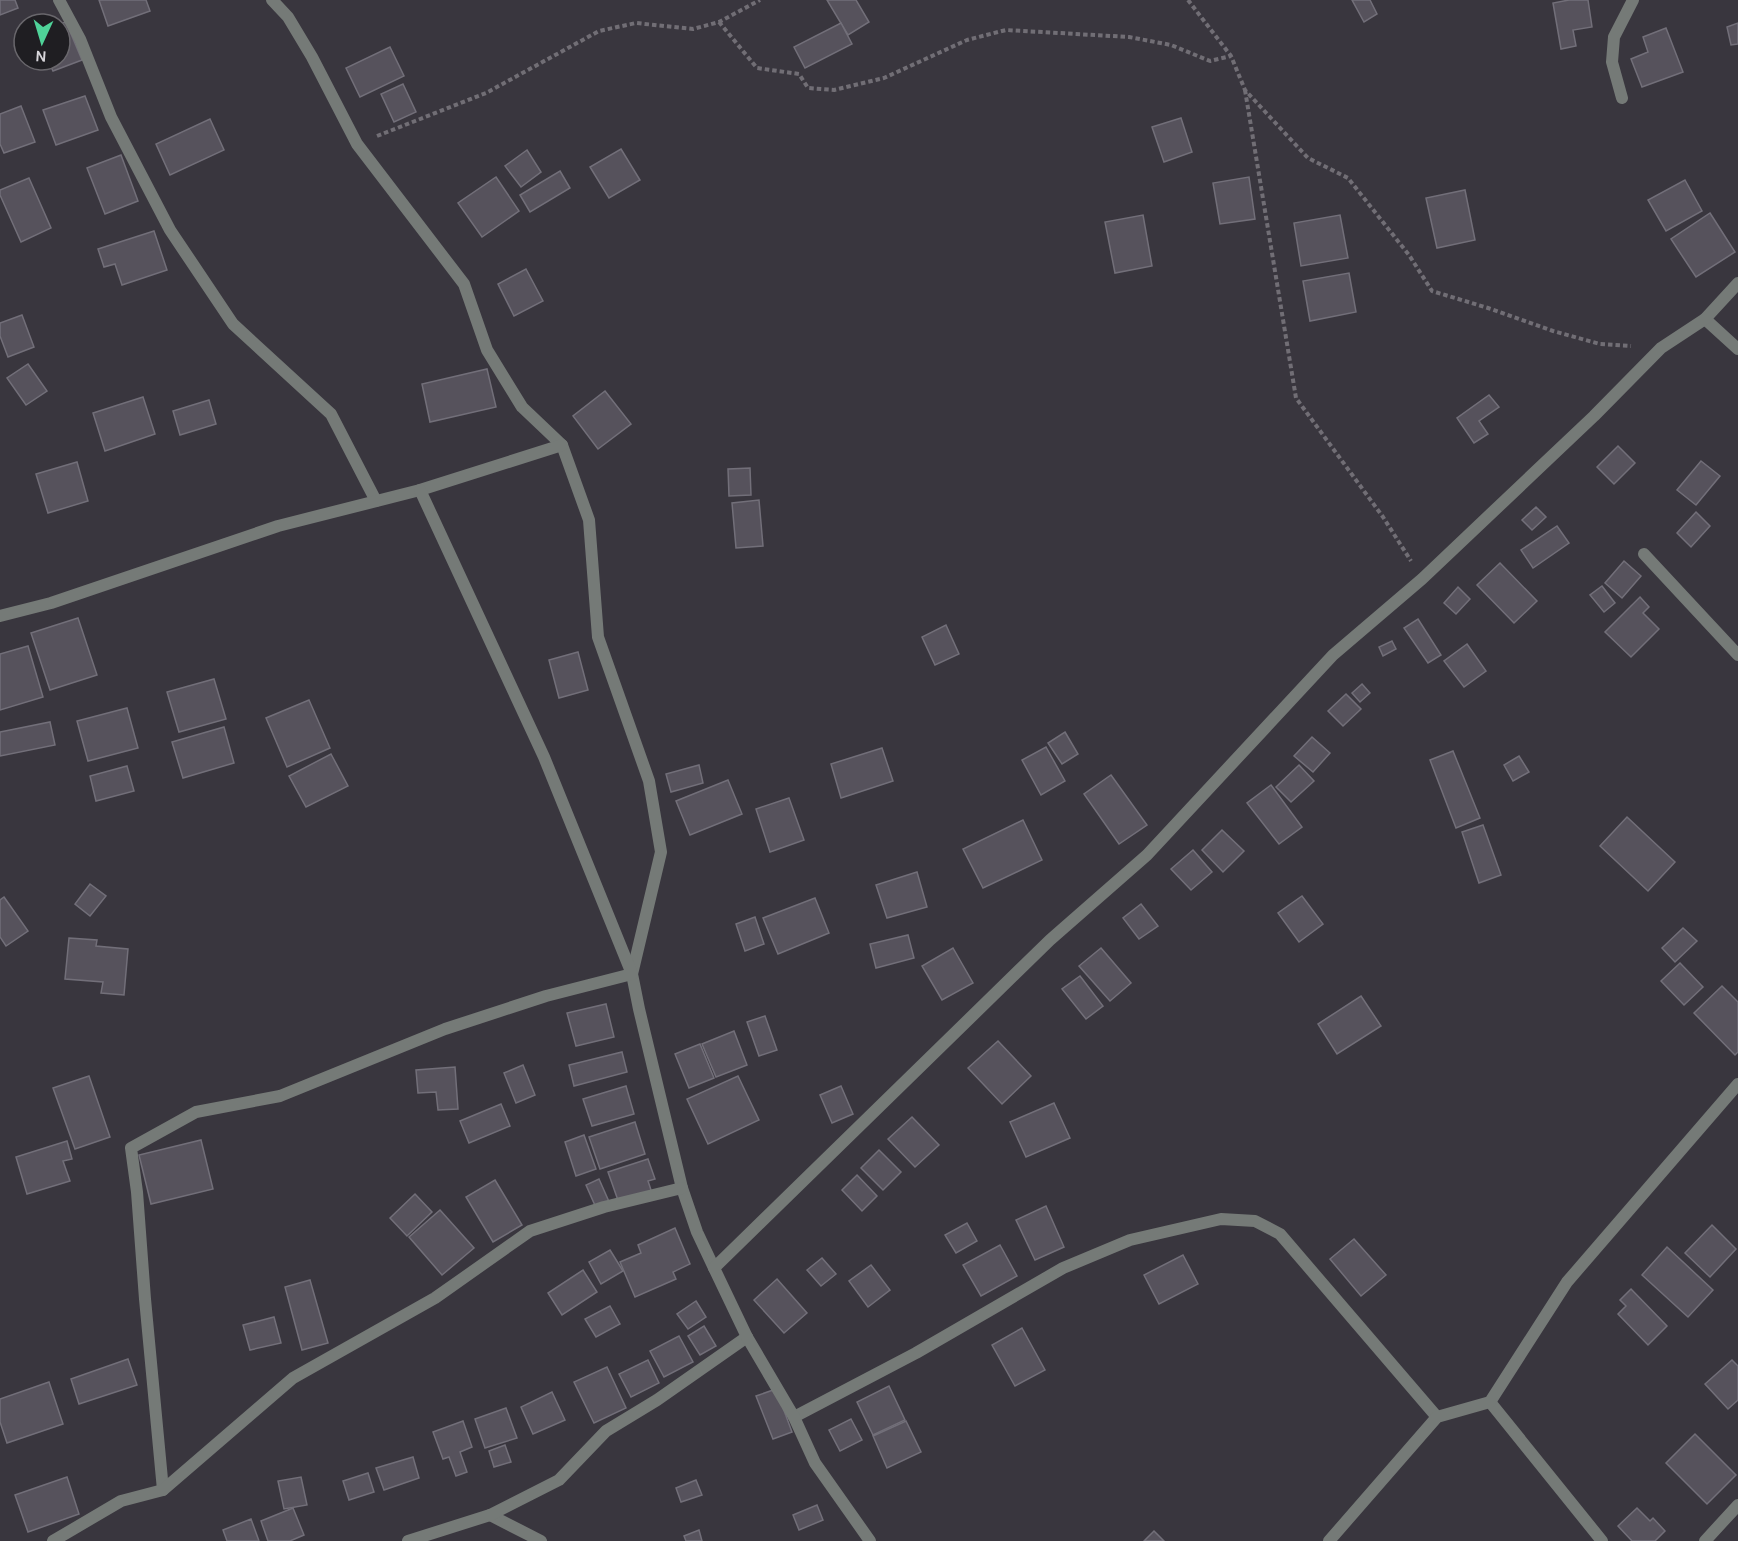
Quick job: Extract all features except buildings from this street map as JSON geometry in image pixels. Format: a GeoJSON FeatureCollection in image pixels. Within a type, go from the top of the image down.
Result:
{"type":"FeatureCollection","features":[{"type":"Feature","properties":{"kind":"street"},"geometry":{"type":"LineString","coordinates":[[59,0],[80,39],[111,117],[170,230],[233,324],[331,414],[376,501]]}},
{"type":"Feature","properties":{"kind":"street"},"geometry":{"type":"LineString","coordinates":[[272,0],[288,17],[312,57],[357,144],[464,284],[487,350],[522,407],[562,445],[589,520],[598,637],[649,781],[661,852],[632,974]]}},
{"type":"Feature","properties":{"kind":"street"},"geometry":{"type":"LineString","coordinates":[[1622,98],[1612,62],[1614,37],[1633,0]]}},
{"type":"Feature","properties":{"kind":"street"},"geometry":{"type":"LineString","coordinates":[[714,1268],[1050,940],[1147,855],[1333,655],[1422,579],[1594,416],[1661,348],[1705,320],[1738,283]]}},
{"type":"Feature","properties":{"kind":"street"},"geometry":{"type":"LineString","coordinates":[[1705,320],[1738,349]]}},
{"type":"Feature","properties":{"kind":"street"},"geometry":{"type":"LineString","coordinates":[[0,616],[51,603],[278,526],[420,490],[562,445]]}},
{"type":"Feature","properties":{"kind":"street"},"geometry":{"type":"LineString","coordinates":[[420,490],[544,757],[632,974],[682,1188],[697,1232],[747,1337],[794,1417],[815,1463],[870,1541]]}},
{"type":"Feature","properties":{"kind":"street"},"geometry":{"type":"LineString","coordinates":[[1644,554],[1738,655]]}},
{"type":"Feature","properties":{"kind":"street"},"geometry":{"type":"LineString","coordinates":[[162,1490],[137,1192],[131,1148],[196,1112],[280,1096],[444,1029],[546,996],[632,974]]}},
{"type":"Feature","properties":{"kind":"street"},"geometry":{"type":"LineString","coordinates":[[1329,1541],[1437,1417],[1490,1402],[1567,1282],[1738,1084]]}},
{"type":"Feature","properties":{"kind":"street"},"geometry":{"type":"LineString","coordinates":[[53,1541],[120,1501],[162,1490],[293,1378],[435,1298],[530,1231],[604,1207],[682,1188]]}},
{"type":"Feature","properties":{"kind":"street"},"geometry":{"type":"LineString","coordinates":[[794,1417],[916,1353],[1064,1268],[1130,1240],[1221,1219],[1255,1221],[1280,1234],[1437,1417]]}},
{"type":"Feature","properties":{"kind":"street"},"geometry":{"type":"LineString","coordinates":[[408,1541],[490,1515],[559,1479],[606,1431],[657,1400],[747,1337]]}},
{"type":"Feature","properties":{"kind":"street"},"geometry":{"type":"LineString","coordinates":[[1490,1402],[1602,1541]]}},
{"type":"Feature","properties":{"kind":"street"},"geometry":{"type":"LineString","coordinates":[[1705,1541],[1738,1505]]}},
{"type":"Feature","properties":{"kind":"street"},"geometry":{"type":"LineString","coordinates":[[490,1515],[542,1541]]}},
{"type":"Feature","properties":{"kind":"path"},"geometry":{"type":"LineString","coordinates":[[357,144],[486,93],[599,31],[636,23],[693,29],[719,22],[760,0]]}},
{"type":"Feature","properties":{"kind":"path"},"geometry":{"type":"LineString","coordinates":[[1188,0],[1231,56],[1245,90],[1296,398],[1383,517],[1422,579]]}},
{"type":"Feature","properties":{"kind":"path"},"geometry":{"type":"LineString","coordinates":[[719,22],[757,68],[799,74],[807,88],[834,90],[884,78],[967,40],[1006,30],[1129,37],[1171,45],[1210,62],[1231,56]]}},
{"type":"Feature","properties":{"kind":"path"},"geometry":{"type":"LineString","coordinates":[[1245,90],[1308,158],[1348,178],[1409,255],[1432,291],[1600,344],[1661,348]]}}]}
